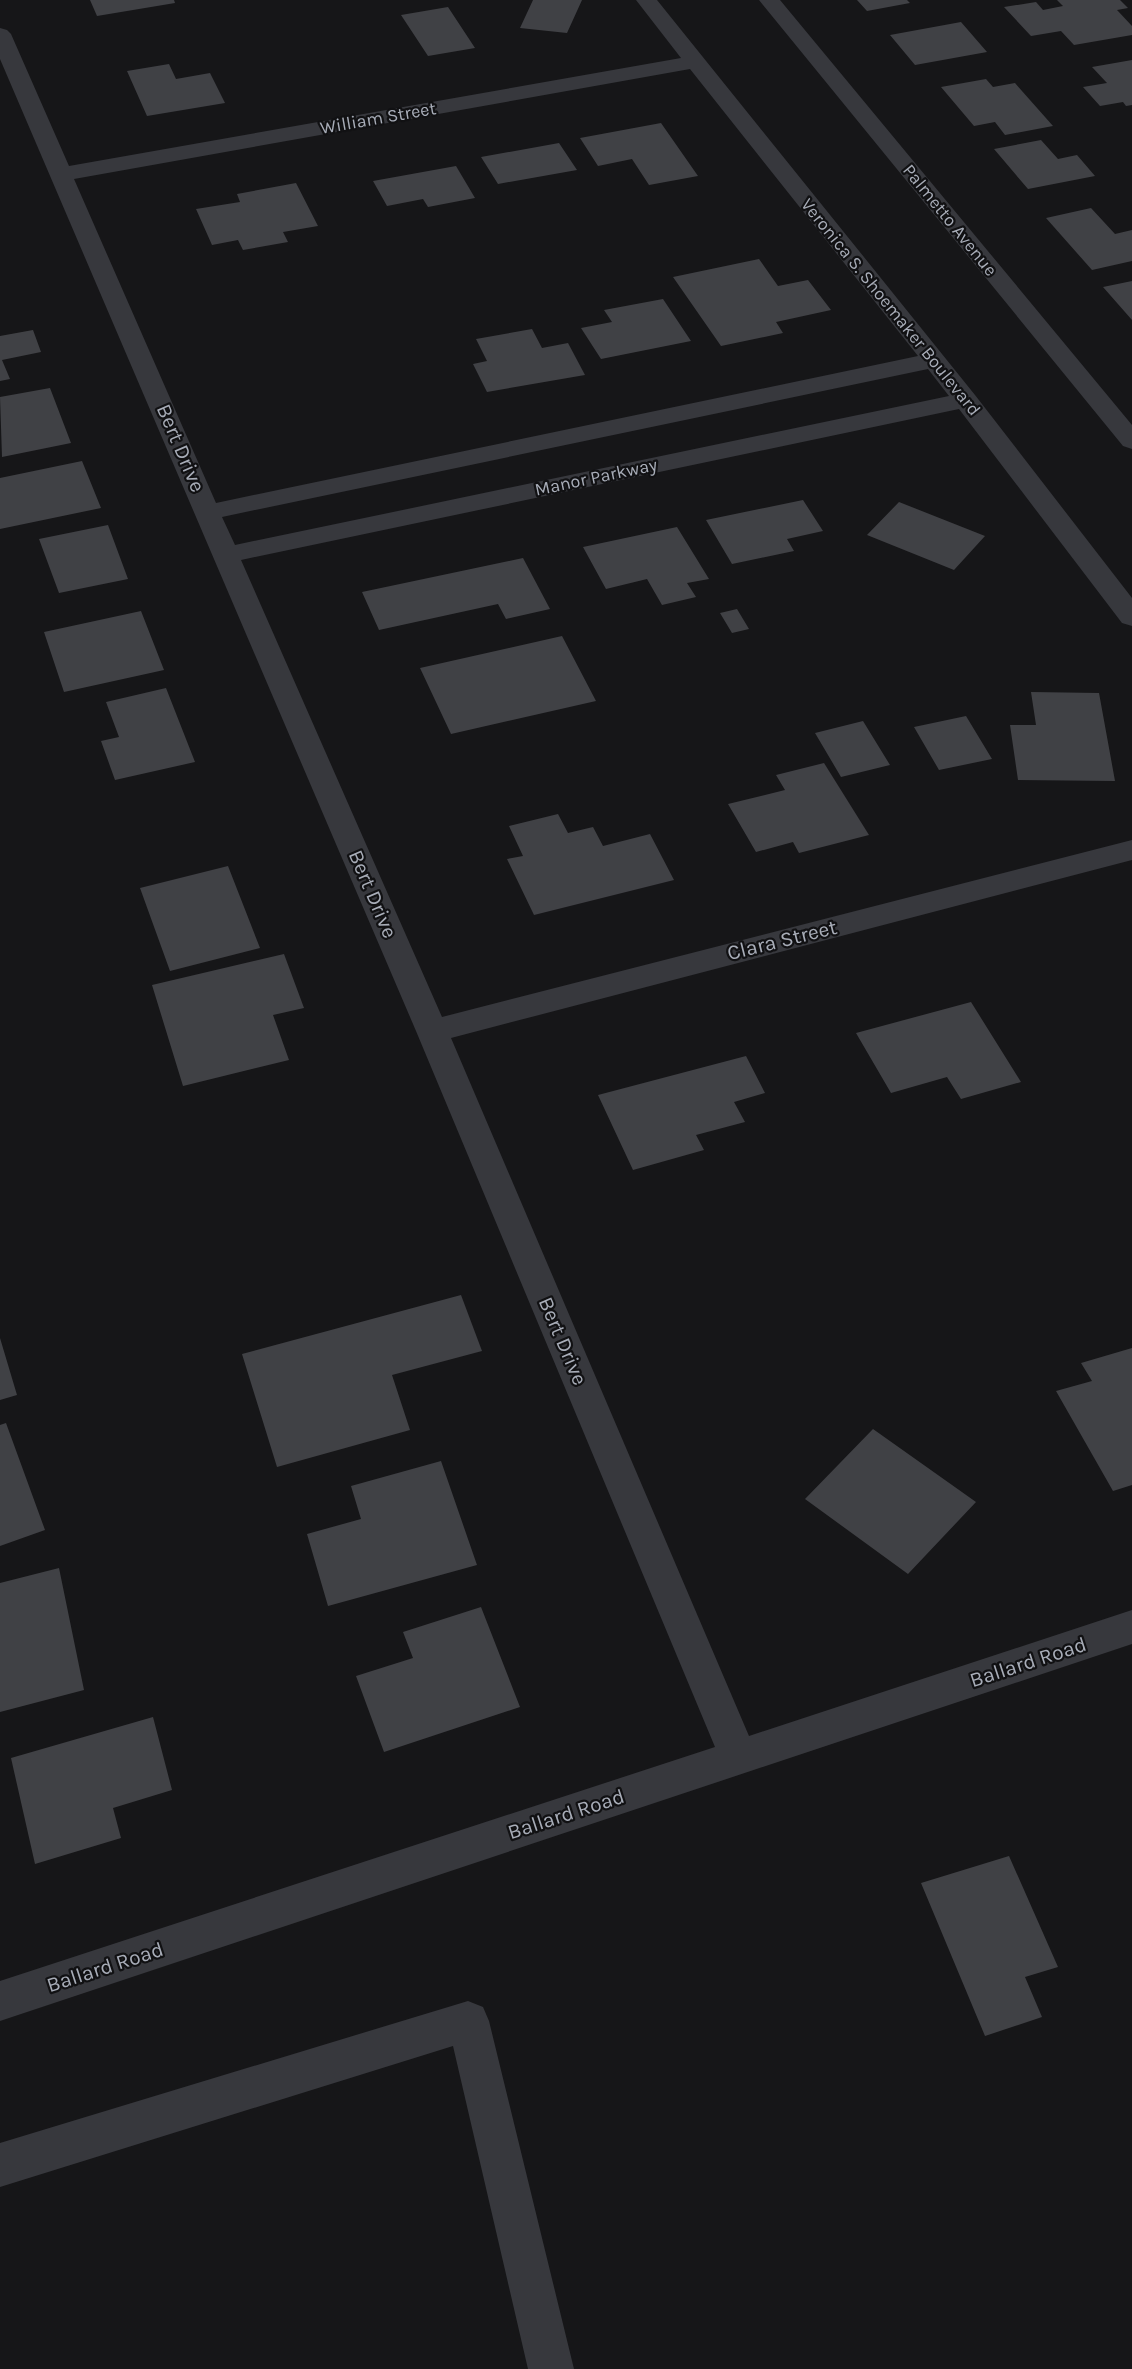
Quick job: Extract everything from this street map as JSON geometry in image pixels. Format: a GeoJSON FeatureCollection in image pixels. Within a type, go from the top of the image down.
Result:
{"type":"FeatureCollection","features":[{"type":"Feature","properties":{"kind":"street","name":"Veronica S. Shoemaker Boulevard"},"geometry":{"type":"LineString","coordinates":[[646,0],[966,400],[1132,617]]}},
{"type":"Feature","properties":{"kind":"street","name":"Palmetto Avenue"},"geometry":{"type":"LineString","coordinates":[[769,0],[1132,441]]}},
{"type":"Feature","properties":{"kind":"street","name":"Bert Drive"},"geometry":{"type":"LineString","coordinates":[[0,34],[63,174],[432,1031],[739,1758]]}},
{"type":"Feature","properties":{"kind":"street","name":"William Street"},"geometry":{"type":"LineString","coordinates":[[63,174],[694,62]]}},
{"type":"Feature","properties":{"kind":"street"},"geometry":{"type":"LineString","coordinates":[[209,512],[934,360]]}},
{"type":"Feature","properties":{"kind":"street","name":"Manor Parkway"},"geometry":{"type":"LineString","coordinates":[[227,555],[966,400]]}},
{"type":"Feature","properties":{"kind":"street","name":"Clara Street"},"geometry":{"type":"LineString","coordinates":[[432,1031],[1132,850]]}},
{"type":"Feature","properties":{"kind":"street","name":"Ballard Road"},"geometry":{"type":"LineString","coordinates":[[0,2001],[1132,1627]]}},
{"type":"Feature","properties":{"kind":"street"},"geometry":{"type":"LineString","coordinates":[[0,2166],[468,2021],[551,2369]]}},
{"type":"Feature","properties":{"kind":"building"},"geometry":{"type":"Polygon","coordinates":[[[90,0],[174,0],[175,3],[97,16],[90,0]]]}},
{"type":"Feature","properties":{"kind":"building"},"geometry":{"type":"Polygon","coordinates":[[[533,0],[582,0],[567,33],[520,28],[533,0]]]}},
{"type":"Feature","properties":{"kind":"building"},"geometry":{"type":"Polygon","coordinates":[[[857,0],[907,0],[910,3],[867,11],[857,0]]]}},
{"type":"Feature","properties":{"kind":"building"},"geometry":{"type":"Polygon","coordinates":[[[1057,0],[1120,0],[1128,8],[1117,10],[1132,26],[1132,35],[1074,45],[1061,31],[1031,36],[1004,7],[1036,2],[1043,10],[1063,6],[1057,0]]]}},
{"type":"Feature","properties":{"kind":"building"},"geometry":{"type":"Polygon","coordinates":[[[448,7],[475,48],[428,56],[401,15],[448,7]]]}},
{"type":"Feature","properties":{"kind":"building"},"geometry":{"type":"Polygon","coordinates":[[[961,22],[987,52],[915,65],[890,35],[961,22]]]}},
{"type":"Feature","properties":{"kind":"building"},"geometry":{"type":"Polygon","coordinates":[[[1132,60],[1132,105],[1126,106],[1123,102],[1100,106],[1083,87],[1107,83],[1092,67],[1132,60]]]}},
{"type":"Feature","properties":{"kind":"building"},"geometry":{"type":"Polygon","coordinates":[[[169,64],[176,79],[210,73],[225,103],[147,116],[127,71],[169,64]]]}},
{"type":"Feature","properties":{"kind":"building"},"geometry":{"type":"Polygon","coordinates":[[[986,79],[993,87],[1015,83],[1053,126],[1005,135],[995,122],[974,126],[941,87],[986,79]]]}},
{"type":"Feature","properties":{"kind":"building"},"geometry":{"type":"Polygon","coordinates":[[[661,123],[698,176],[649,185],[632,159],[598,166],[580,138],[661,123]]]}},
{"type":"Feature","properties":{"kind":"building"},"geometry":{"type":"Polygon","coordinates":[[[1041,140],[1058,159],[1077,155],[1095,176],[1028,189],[994,149],[1041,140]]]}},
{"type":"Feature","properties":{"kind":"building"},"geometry":{"type":"Polygon","coordinates":[[[559,143],[577,170],[498,184],[481,157],[559,143]]]}},
{"type":"Feature","properties":{"kind":"building"},"geometry":{"type":"Polygon","coordinates":[[[456,166],[475,198],[428,207],[423,199],[387,206],[373,181],[456,166]]]}},
{"type":"Feature","properties":{"kind":"building"},"geometry":{"type":"Polygon","coordinates":[[[296,183],[318,226],[283,232],[288,242],[243,250],[238,240],[212,245],[196,209],[240,202],[237,194],[296,183]]]}},
{"type":"Feature","properties":{"kind":"building"},"geometry":{"type":"Polygon","coordinates":[[[1091,208],[1115,234],[1132,230],[1132,261],[1092,270],[1046,218],[1091,208]]]}},
{"type":"Feature","properties":{"kind":"building"},"geometry":{"type":"Polygon","coordinates":[[[759,259],[778,286],[808,280],[831,310],[776,322],[783,333],[721,346],[673,277],[759,259]]]}},
{"type":"Feature","properties":{"kind":"building"},"geometry":{"type":"Polygon","coordinates":[[[1132,281],[1132,320],[1103,287],[1132,281]]]}},
{"type":"Feature","properties":{"kind":"building"},"geometry":{"type":"Polygon","coordinates":[[[663,299],[691,341],[601,359],[581,328],[612,322],[604,310],[663,299]]]}},
{"type":"Feature","properties":{"kind":"building"},"geometry":{"type":"Polygon","coordinates":[[[532,329],[542,348],[568,343],[585,375],[487,392],[473,364],[487,361],[476,339],[532,329]]]}},
{"type":"Feature","properties":{"kind":"building"},"geometry":{"type":"Polygon","coordinates":[[[33,330],[41,352],[2,360],[10,379],[0,381],[0,336],[33,330]]]}},
{"type":"Feature","properties":{"kind":"building"},"geometry":{"type":"Polygon","coordinates":[[[50,388],[71,443],[2,457],[0,397],[50,388]]]}},
{"type":"Feature","properties":{"kind":"building"},"geometry":{"type":"Polygon","coordinates":[[[82,461],[101,508],[0,529],[0,478],[82,461]]]}},
{"type":"Feature","properties":{"kind":"building"},"geometry":{"type":"Polygon","coordinates":[[[803,500],[823,531],[787,539],[794,551],[732,564],[706,520],[803,500]]]}},
{"type":"Feature","properties":{"kind":"building"},"geometry":{"type":"Polygon","coordinates":[[[899,502],[985,536],[954,570],[867,535],[899,502]]]}},
{"type":"Feature","properties":{"kind":"building"},"geometry":{"type":"Polygon","coordinates":[[[108,525],[128,579],[59,593],[39,539],[108,525]]]}},
{"type":"Feature","properties":{"kind":"building"},"geometry":{"type":"Polygon","coordinates":[[[677,527],[709,579],[687,583],[696,597],[662,605],[647,579],[606,589],[583,547],[677,527]]]}},
{"type":"Feature","properties":{"kind":"building"},"geometry":{"type":"Polygon","coordinates":[[[523,558],[550,609],[506,619],[498,604],[379,630],[362,592],[523,558]]]}},
{"type":"Feature","properties":{"kind":"building"},"geometry":{"type":"Polygon","coordinates":[[[737,609],[749,629],[732,633],[720,613],[737,609]]]}},
{"type":"Feature","properties":{"kind":"building"},"geometry":{"type":"Polygon","coordinates":[[[141,611],[164,670],[64,692],[44,632],[141,611]]]}},
{"type":"Feature","properties":{"kind":"building"},"geometry":{"type":"Polygon","coordinates":[[[562,636],[596,701],[451,734],[420,668],[562,636]]]}},
{"type":"Feature","properties":{"kind":"building"},"geometry":{"type":"Polygon","coordinates":[[[166,688],[195,762],[115,780],[101,741],[119,737],[106,702],[166,688]]]}},
{"type":"Feature","properties":{"kind":"building"},"geometry":{"type":"Polygon","coordinates":[[[1031,692],[1099,693],[1115,781],[1018,780],[1010,725],[1036,725],[1031,692]]]}},
{"type":"Feature","properties":{"kind":"building"},"geometry":{"type":"Polygon","coordinates":[[[966,716],[992,759],[939,770],[914,727],[966,716]]]}},
{"type":"Feature","properties":{"kind":"building"},"geometry":{"type":"Polygon","coordinates":[[[863,721],[890,765],[841,777],[815,733],[863,721]]]}},
{"type":"Feature","properties":{"kind":"building"},"geometry":{"type":"Polygon","coordinates":[[[824,763],[869,835],[799,853],[793,842],[756,852],[728,804],[785,790],[776,775],[824,763]]]}},
{"type":"Feature","properties":{"kind":"building"},"geometry":{"type":"Polygon","coordinates":[[[558,814],[568,833],[593,827],[603,846],[650,834],[674,880],[534,915],[507,859],[523,856],[509,826],[558,814]]]}},
{"type":"Feature","properties":{"kind":"building"},"geometry":{"type":"Polygon","coordinates":[[[228,866],[260,948],[170,971],[140,888],[228,866]]]}},
{"type":"Feature","properties":{"kind":"building"},"geometry":{"type":"Polygon","coordinates":[[[284,954],[304,1008],[273,1015],[289,1060],[183,1086],[152,985],[284,954]]]}},
{"type":"Feature","properties":{"kind":"building"},"geometry":{"type":"Polygon","coordinates":[[[971,1002],[1021,1082],[961,1099],[947,1077],[891,1093],[856,1033],[971,1002]]]}},
{"type":"Feature","properties":{"kind":"building"},"geometry":{"type":"Polygon","coordinates":[[[746,1056],[765,1093],[734,1102],[745,1122],[696,1135],[704,1150],[633,1170],[598,1095],[746,1056]]]}},
{"type":"Feature","properties":{"kind":"building"},"geometry":{"type":"Polygon","coordinates":[[[461,1295],[482,1351],[392,1375],[410,1430],[277,1467],[242,1354],[461,1295]]]}},
{"type":"Feature","properties":{"kind":"building"},"geometry":{"type":"Polygon","coordinates":[[[0,1338],[17,1395],[0,1400],[0,1338]]]}},
{"type":"Feature","properties":{"kind":"building"},"geometry":{"type":"Polygon","coordinates":[[[1132,1348],[1132,1485],[1113,1491],[1056,1391],[1092,1381],[1081,1363],[1132,1348]]]}},
{"type":"Feature","properties":{"kind":"building"},"geometry":{"type":"Polygon","coordinates":[[[6,1423],[45,1530],[0,1546],[0,1425],[6,1423]]]}},
{"type":"Feature","properties":{"kind":"building"},"geometry":{"type":"Polygon","coordinates":[[[873,1429],[976,1502],[908,1574],[805,1499],[873,1429]]]}},
{"type":"Feature","properties":{"kind":"building"},"geometry":{"type":"Polygon","coordinates":[[[441,1461],[477,1565],[328,1606],[307,1534],[361,1519],[351,1486],[441,1461]]]}},
{"type":"Feature","properties":{"kind":"building"},"geometry":{"type":"Polygon","coordinates":[[[59,1568],[84,1690],[0,1712],[0,1583],[59,1568]]]}},
{"type":"Feature","properties":{"kind":"building"},"geometry":{"type":"Polygon","coordinates":[[[481,1607],[520,1707],[384,1752],[356,1676],[413,1658],[403,1632],[481,1607]]]}},
{"type":"Feature","properties":{"kind":"building"},"geometry":{"type":"Polygon","coordinates":[[[153,1717],[172,1790],[113,1808],[121,1838],[35,1864],[11,1758],[153,1717]]]}},
{"type":"Feature","properties":{"kind":"building"},"geometry":{"type":"Polygon","coordinates":[[[1009,1856],[1058,1967],[1025,1977],[1042,2017],[985,2036],[921,1883],[1009,1856]]]}}]}
